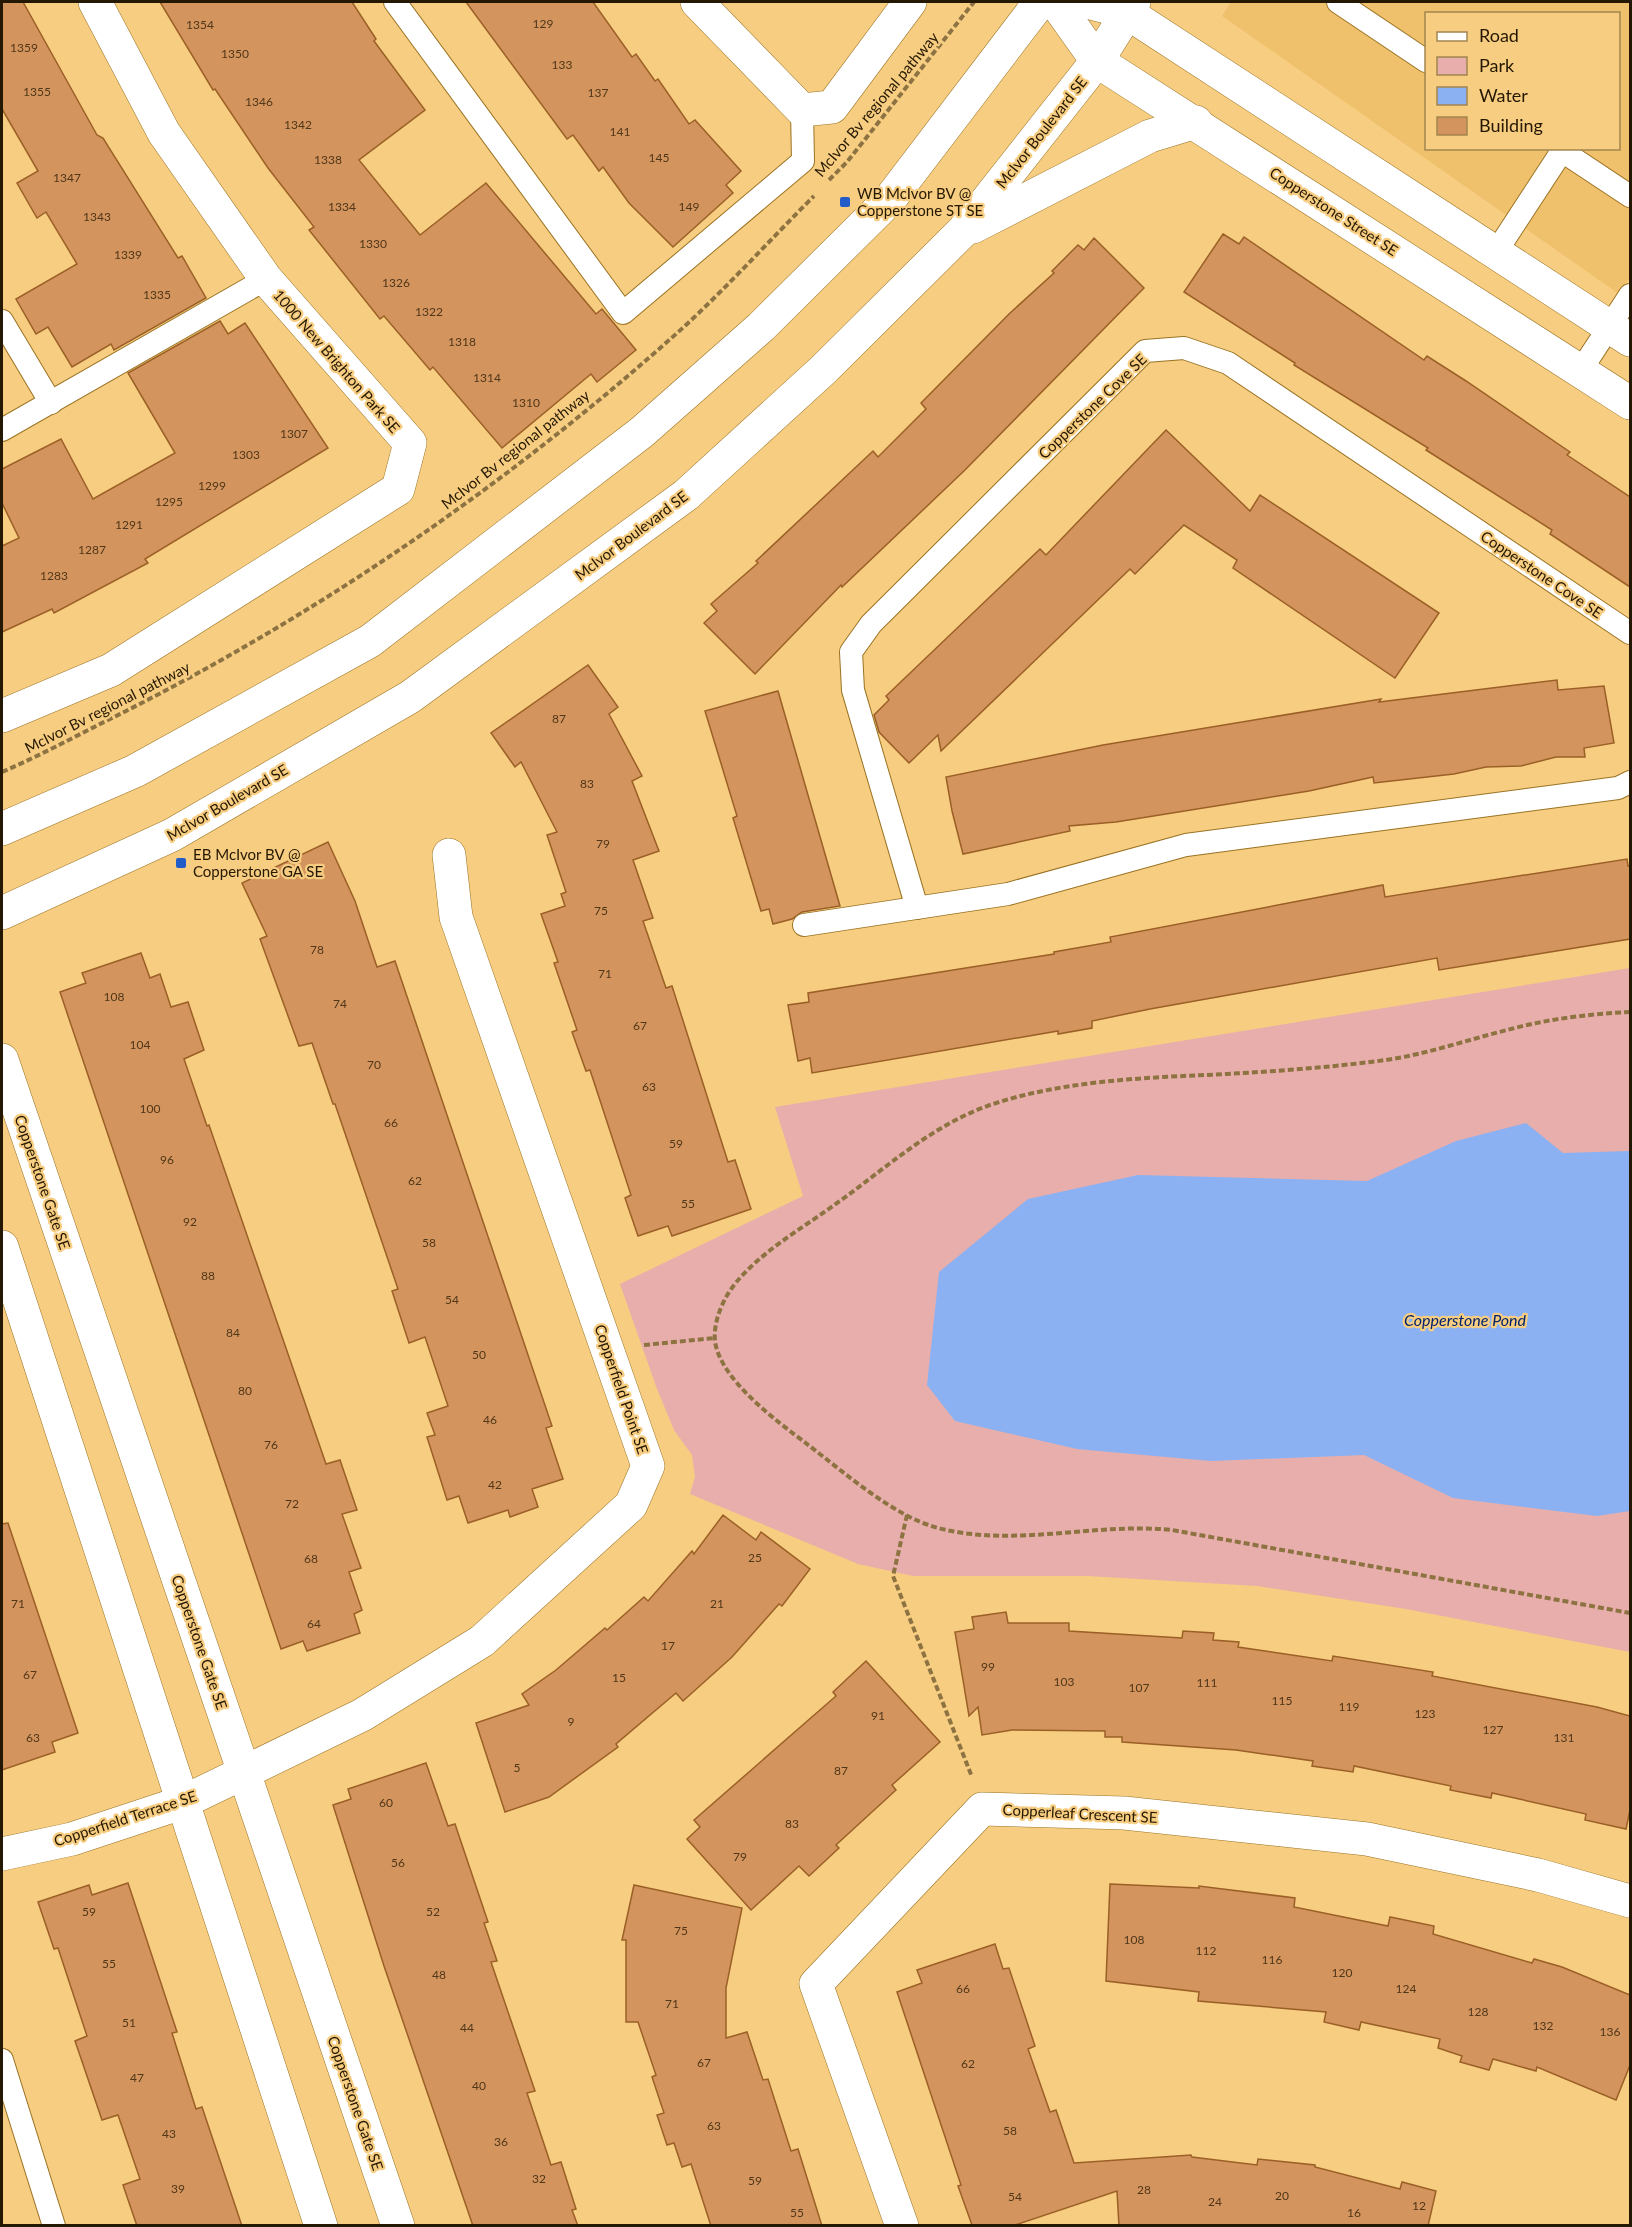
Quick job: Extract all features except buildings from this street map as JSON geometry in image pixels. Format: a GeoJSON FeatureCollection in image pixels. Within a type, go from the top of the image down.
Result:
{"type":"FeatureCollection","features":[{"type":"Feature","properties":{"kind":"street","name":"1000 New Brighton Park SE"},"geometry":{"type":"LineString","coordinates":[[2,716],[111,670],[398,489],[410,443],[266,279],[164,132],[94,2]]}},
{"type":"Feature","properties":{"kind":"street"},"geometry":{"type":"LineString","coordinates":[[697,2],[802,110],[832,107],[910,2]]}},
{"type":"Feature","properties":{"kind":"street"},"geometry":{"type":"LineString","coordinates":[[2,829],[135,771],[370,641],[642,432],[761,327],[890,199],[1040,2]]}},
{"type":"Feature","properties":{"kind":"street","name":"Copperstone Street SE"},"geometry":{"type":"LineString","coordinates":[[1055,2],[1097,61],[1196,122],[1630,403]]}},
{"type":"Feature","properties":{"kind":"street"},"geometry":{"type":"LineString","coordinates":[[1087,2],[1130,7],[1620,333]]}},
{"type":"Feature","properties":{"kind":"street","name":"McIvor Boulevard SE"},"geometry":{"type":"LineString","coordinates":[[2,913],[172,835],[410,697],[686,495],[823,370],[963,231],[1097,61],[1130,7]]}},
{"type":"Feature","properties":{"kind":"street"},"geometry":{"type":"LineString","coordinates":[[963,231],[1150,136],[1196,122]]}},
{"type":"Feature","properties":{"kind":"street","name":"Copperfield Point SE"},"geometry":{"type":"LineString","coordinates":[[244,1773],[362,1715],[482,1641],[631,1505],[648,1466],[456,916],[449,855]]}},
{"type":"Feature","properties":{"kind":"street","name":"Copperstone Gate SE"},"geometry":{"type":"LineString","coordinates":[[2,1060],[398,2226]]}},
{"type":"Feature","properties":{"kind":"street"},"geometry":{"type":"LineString","coordinates":[[2,1247],[181,1803],[321,2226]]}},
{"type":"Feature","properties":{"kind":"street","name":"Copperfield Terrace SE"},"geometry":{"type":"LineString","coordinates":[[2,1854],[72,1839],[181,1803],[244,1773]]}},
{"type":"Feature","properties":{"kind":"street","name":"Copperleaf Crescent SE"},"geometry":{"type":"LineString","coordinates":[[902,2226],[816,1984],[982,1809],[1124,1813],[1367,1839],[1538,1875],[1630,1901]]}},
{"type":"Feature","properties":{"kind":"lane"},"geometry":{"type":"LineString","coordinates":[[395,2],[623,313],[803,161],[802,110]]}},
{"type":"Feature","properties":{"kind":"lane"},"geometry":{"type":"LineString","coordinates":[[1338,2],[1425,60]]}},
{"type":"Feature","properties":{"kind":"lane"},"geometry":{"type":"LineString","coordinates":[[1496,252],[1560,150],[1630,196]]}},
{"type":"Feature","properties":{"kind":"lane"},"geometry":{"type":"LineString","coordinates":[[2,430],[266,279]]}},
{"type":"Feature","properties":{"kind":"lane"},"geometry":{"type":"LineString","coordinates":[[1581,370],[1620,333],[1630,295]]}},
{"type":"Feature","properties":{"kind":"lane"},"geometry":{"type":"LineString","coordinates":[[2,321],[51,403]]}},
{"type":"Feature","properties":{"kind":"lane","name":"Copperstone Cove SE"},"geometry":{"type":"LineString","coordinates":[[917,908],[853,690],[851,652],[870,624],[1145,351],[1185,348],[1228,363],[1630,633]]}},
{"type":"Feature","properties":{"kind":"lane"},"geometry":{"type":"LineString","coordinates":[[804,925],[1008,894],[1186,845],[1618,788],[1630,782]]}},
{"type":"Feature","properties":{"kind":"lane"},"geometry":{"type":"LineString","coordinates":[[2,2060],[7,2099],[54,2226]]}},
{"type":"Feature","properties":{"kind":"path","name":"McIvor Bv regional pathway"},"geometry":{"type":"LineString","coordinates":[[2,772],[194,677],[316,604],[443,519],[562,431],[687,323],[847,162],[974,2]]}},
{"type":"Feature","properties":{"kind":"path"},"geometry":{"type":"LineString","coordinates":[[1630,1012],[1531,1024],[1385,1060],[1105,1083],[1046,1092],[989,1106],[929,1134],[741,1276],[723,1304],[714,1338],[718,1353],[728,1371],[764,1408],[837,1467],[907,1515],[936,1527],[993,1536],[1127,1528],[1172,1530],[1630,1613]]}},
{"type":"Feature","properties":{"kind":"path"},"geometry":{"type":"LineString","coordinates":[[610,1356],[639,1346],[714,1338]]}},
{"type":"Feature","properties":{"kind":"path"},"geometry":{"type":"LineString","coordinates":[[907,1515],[892,1576],[970,1771],[982,1809]]}},
{"type":"Feature","properties":{"kind":"shaded area"},"geometry":{"type":"Polygon","coordinates":[[[1231,2],[1630,2],[1630,277],[1619,294],[1222,16],[1231,2]]]}},
{"type":"Feature","properties":{"kind":"green space"},"geometry":{"type":"Polygon","coordinates":[[[1630,968],[1630,1652],[1406,1609],[1257,1586],[1087,1576],[913,1576],[858,1564],[690,1494],[695,1477],[692,1455],[674,1430],[620,1284],[803,1196],[775,1107],[1630,968]]]}},
{"type":"Feature","properties":{"kind":"water","name":"Copperstone Pond"},"geometry":{"type":"Polygon","coordinates":[[[1526,1123],[1563,1153],[1630,1151],[1630,1511],[1597,1516],[1453,1498],[1364,1455],[1211,1461],[1077,1449],[955,1421],[927,1385],[939,1272],[1028,1199],[1138,1175],[1367,1181],[1456,1141],[1526,1123]]]}},
{"type":"Feature","properties":{"kind":"place","name":"WB McIvor BV @ Copperstone ST SE"},"geometry":{"type":"Point","coordinates":[845,202]}},
{"type":"Feature","properties":{"kind":"place","name":"EB McIvor BV @ Copperstone GA SE"},"geometry":{"type":"Point","coordinates":[181,863]}}]}
